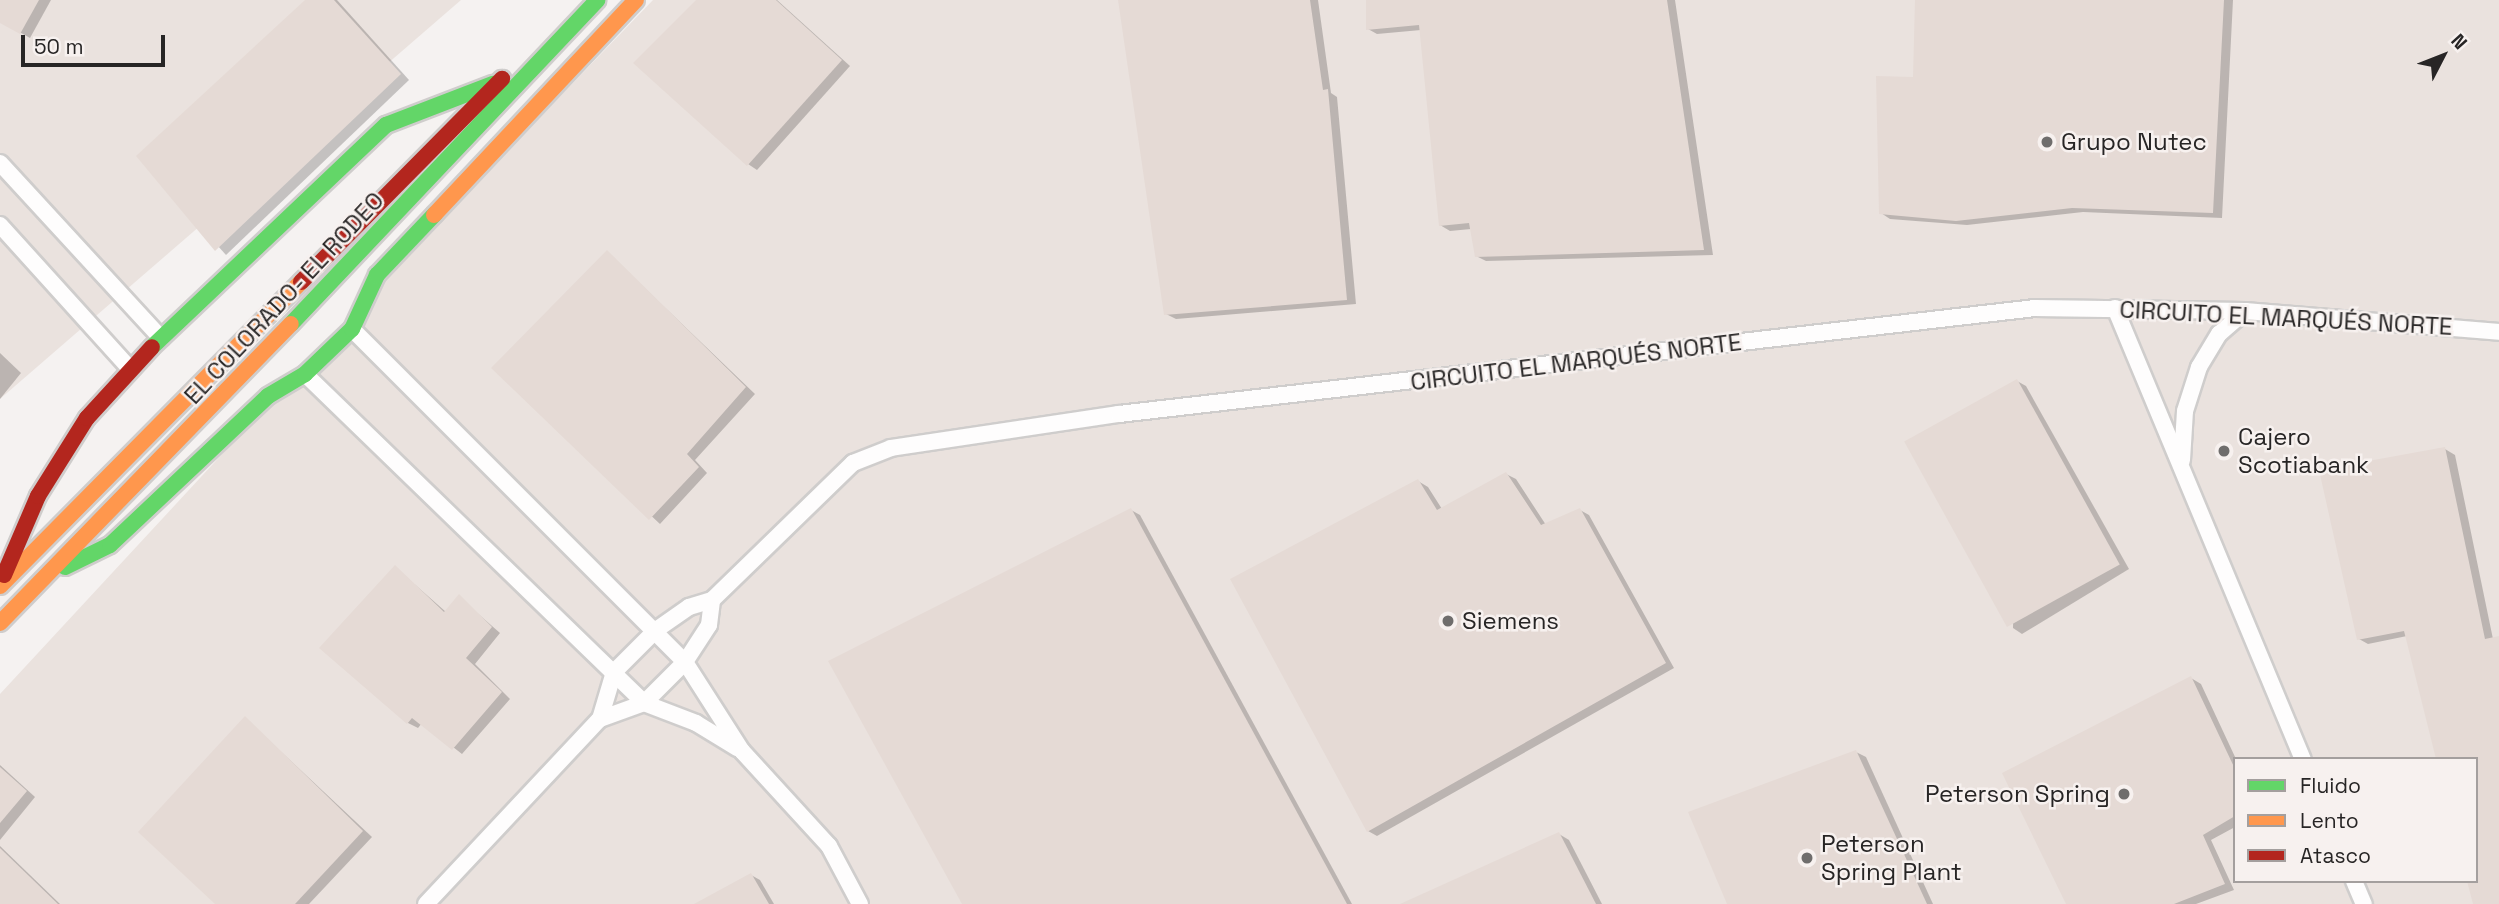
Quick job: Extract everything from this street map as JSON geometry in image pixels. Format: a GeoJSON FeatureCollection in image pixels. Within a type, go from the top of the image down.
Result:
{"type":"FeatureCollection","features":[{"type":"Feature","properties":{"kind":"main road","name":"EL COLORADO- EL RODEO"},"geometry":{"type":"LineString","coordinates":[[0,586],[499,82],[576,0]]}},
{"type":"Feature","properties":{"kind":"main road","name":"EL COLORADO- EL RODEO"},"geometry":{"type":"LineString","coordinates":[[0,624],[193,428],[597,0]]}},
{"type":"Feature","properties":{"kind":"main road"},"geometry":{"type":"LineString","coordinates":[[46,576],[110,545],[268,396],[305,374],[352,329],[377,275],[636,0]]}},
{"type":"Feature","properties":{"kind":"main road"},"geometry":{"type":"LineString","coordinates":[[0,586],[38,496],[86,418],[129,368],[386,125],[499,82]]}},
{"type":"Feature","properties":{"kind":"street"},"geometry":{"type":"LineString","coordinates":[[0,163],[161,338]]}},
{"type":"Feature","properties":{"kind":"street"},"geometry":{"type":"LineString","coordinates":[[0,225],[129,368]]}},
{"type":"Feature","properties":{"kind":"street"},"geometry":{"type":"LineString","coordinates":[[2115,308],[2302,757]]}},
{"type":"Feature","properties":{"kind":"street","name":"CIRCUITO EL MARQUÉS NORTE"},"geometry":{"type":"LineString","coordinates":[[426,904],[600,719],[614,672],[656,630],[689,607],[712,600],[853,463],[891,448],[1119,415],[2022,309],[2245,311],[2499,332]]}},
{"type":"Feature","properties":{"kind":"street"},"geometry":{"type":"LineString","coordinates":[[2181,466],[2185,411],[2199,367],[2219,334],[2245,311]]}},
{"type":"Feature","properties":{"kind":"street"},"geometry":{"type":"LineString","coordinates":[[352,329],[656,630],[685,662],[742,751],[829,846],[860,904]]}},
{"type":"Feature","properties":{"kind":"street"},"geometry":{"type":"LineString","coordinates":[[305,374],[644,703],[696,723],[742,751]]}},
{"type":"Feature","properties":{"kind":"street","name":"CIRCUITO EL MARQUÉS NORTE"},"geometry":{"type":"LineString","coordinates":[[600,719],[644,703],[685,662],[709,625],[712,600]]}},
{"type":"Feature","properties":{"kind":"street"},"geometry":{"type":"LineString","coordinates":[[2355,883],[2364,904]]}},
{"type":"Feature","properties":{"kind":"shaded area"},"geometry":{"type":"Polygon","coordinates":[[[0,0],[461,0],[0,399],[0,0]]]}},
{"type":"Feature","properties":{"kind":"shaded area"},"geometry":{"type":"Polygon","coordinates":[[[653,0],[2499,0],[2499,904],[0,904],[0,694],[401,261],[653,0]]]}},
{"type":"Feature","properties":{"kind":"building"},"geometry":{"type":"Polygon","coordinates":[[[0,0],[39,0],[20,34],[0,23],[0,0]]]}},
{"type":"Feature","properties":{"kind":"building"},"geometry":{"type":"Polygon","coordinates":[[[305,0],[334,0],[401,74],[215,251],[136,156],[305,0]]]}},
{"type":"Feature","properties":{"kind":"building"},"geometry":{"type":"Polygon","coordinates":[[[696,0],[776,0],[842,60],[747,166],[633,63],[696,0]]]}},
{"type":"Feature","properties":{"kind":"building"},"geometry":{"type":"Polygon","coordinates":[[[1118,0],[1310,0],[1323,90],[1328,89],[1347,300],[1164,315],[1118,0]]]}},
{"type":"Feature","properties":{"kind":"building"},"geometry":{"type":"Polygon","coordinates":[[[1366,0],[1667,0],[1704,250],[1475,257],[1469,223],[1439,226],[1419,25],[1366,30],[1366,0]]]}},
{"type":"Feature","properties":{"kind":"building","name":"Grupo Nutec"},"geometry":{"type":"Polygon","coordinates":[[[1915,0],[2224,0],[2213,213],[2072,208],[1956,221],[1879,214],[1876,76],[1913,77],[1915,0]]]}},
{"type":"Feature","properties":{"kind":"building"},"geometry":{"type":"Polygon","coordinates":[[[607,250],[746,387],[687,454],[699,467],[649,520],[491,368],[607,250]]]}},
{"type":"Feature","properties":{"kind":"building"},"geometry":{"type":"Polygon","coordinates":[[[2017,379],[2120,564],[2007,627],[1904,442],[2017,379]]]}},
{"type":"Feature","properties":{"kind":"building"},"geometry":{"type":"Polygon","coordinates":[[[2445,447],[2485,639],[2499,636],[2499,904],[2473,904],[2468,883],[2478,883],[2478,757],[2436,757],[2404,631],[2357,640],[2319,470],[2445,447]]]}},
{"type":"Feature","properties":{"kind":"building","name":"Siemens"},"geometry":{"type":"Polygon","coordinates":[[[1506,472],[1541,525],[1580,508],[1666,663],[1367,832],[1230,579],[1418,479],[1437,510],[1506,472]]]}},
{"type":"Feature","properties":{"kind":"building"},"geometry":{"type":"Polygon","coordinates":[[[1131,508],[1347,904],[962,904],[828,661],[1131,508]]]}},
{"type":"Feature","properties":{"kind":"building"},"geometry":{"type":"Polygon","coordinates":[[[395,565],[444,612],[459,594],[492,627],[466,658],[502,692],[452,750],[412,718],[407,724],[319,648],[395,565]]]}},
{"type":"Feature","properties":{"kind":"building","name":"Peterson Spring"},"geometry":{"type":"Polygon","coordinates":[[[2191,676],[2233,765],[2233,817],[2203,835],[2225,884],[2174,904],[2066,904],[2002,773],[2191,676]]]}},
{"type":"Feature","properties":{"kind":"building"},"geometry":{"type":"Polygon","coordinates":[[[245,716],[363,831],[295,904],[215,904],[138,832],[245,716]]]}},
{"type":"Feature","properties":{"kind":"building","name":"Peterson Spring Plant"},"geometry":{"type":"Polygon","coordinates":[[[1856,750],[1927,904],[1727,904],[1688,812],[1856,750]]]}},
{"type":"Feature","properties":{"kind":"building"},"geometry":{"type":"Polygon","coordinates":[[[0,767],[27,791],[0,823],[0,767]]]}},
{"type":"Feature","properties":{"kind":"building"},"geometry":{"type":"Polygon","coordinates":[[[1559,832],[1596,904],[1400,904],[1559,832]]]}},
{"type":"Feature","properties":{"kind":"building"},"geometry":{"type":"Polygon","coordinates":[[[0,848],[58,904],[0,904],[0,848]]]}},
{"type":"Feature","properties":{"kind":"building"},"geometry":{"type":"Polygon","coordinates":[[[751,873],[769,904],[694,904],[751,873]]]}},
{"type":"Feature","properties":{"kind":"traffic: fast"},"geometry":{"type":"LineString","coordinates":[[291,324],[597,0]]}},
{"type":"Feature","properties":{"kind":"traffic: fast"},"geometry":{"type":"LineString","coordinates":[[152,347],[386,125],[493,84]]}},
{"type":"Feature","properties":{"kind":"traffic: fast"},"geometry":{"type":"LineString","coordinates":[[65,567],[110,545],[268,396],[305,374],[352,329],[377,275],[434,215]]}},
{"type":"Feature","properties":{"kind":"traffic: slow"},"geometry":{"type":"LineString","coordinates":[[434,215],[636,0]]}},
{"type":"Feature","properties":{"kind":"traffic: slow"},"geometry":{"type":"LineString","coordinates":[[0,586],[301,282]]}},
{"type":"Feature","properties":{"kind":"traffic: slow"},"geometry":{"type":"LineString","coordinates":[[0,623],[291,324]]}},
{"type":"Feature","properties":{"kind":"traffic: jam"},"geometry":{"type":"LineString","coordinates":[[301,282],[502,79]]}},
{"type":"Feature","properties":{"kind":"traffic: jam"},"geometry":{"type":"LineString","coordinates":[[4,575],[38,496],[87,418],[152,347]]}},
{"type":"Feature","properties":{"kind":"place","name":"Grupo Nutec"},"geometry":{"type":"Point","coordinates":[2047,142]}},
{"type":"Feature","properties":{"kind":"place","name":"Cajero Scotiabank"},"geometry":{"type":"Point","coordinates":[2224,451]}},
{"type":"Feature","properties":{"kind":"place","name":"Siemens"},"geometry":{"type":"Point","coordinates":[1448,621]}},
{"type":"Feature","properties":{"kind":"place","name":"Peterson Spring"},"geometry":{"type":"Point","coordinates":[2124,794]}},
{"type":"Feature","properties":{"kind":"place","name":"Peterson Spring Plant"},"geometry":{"type":"Point","coordinates":[1807,858]}}]}
